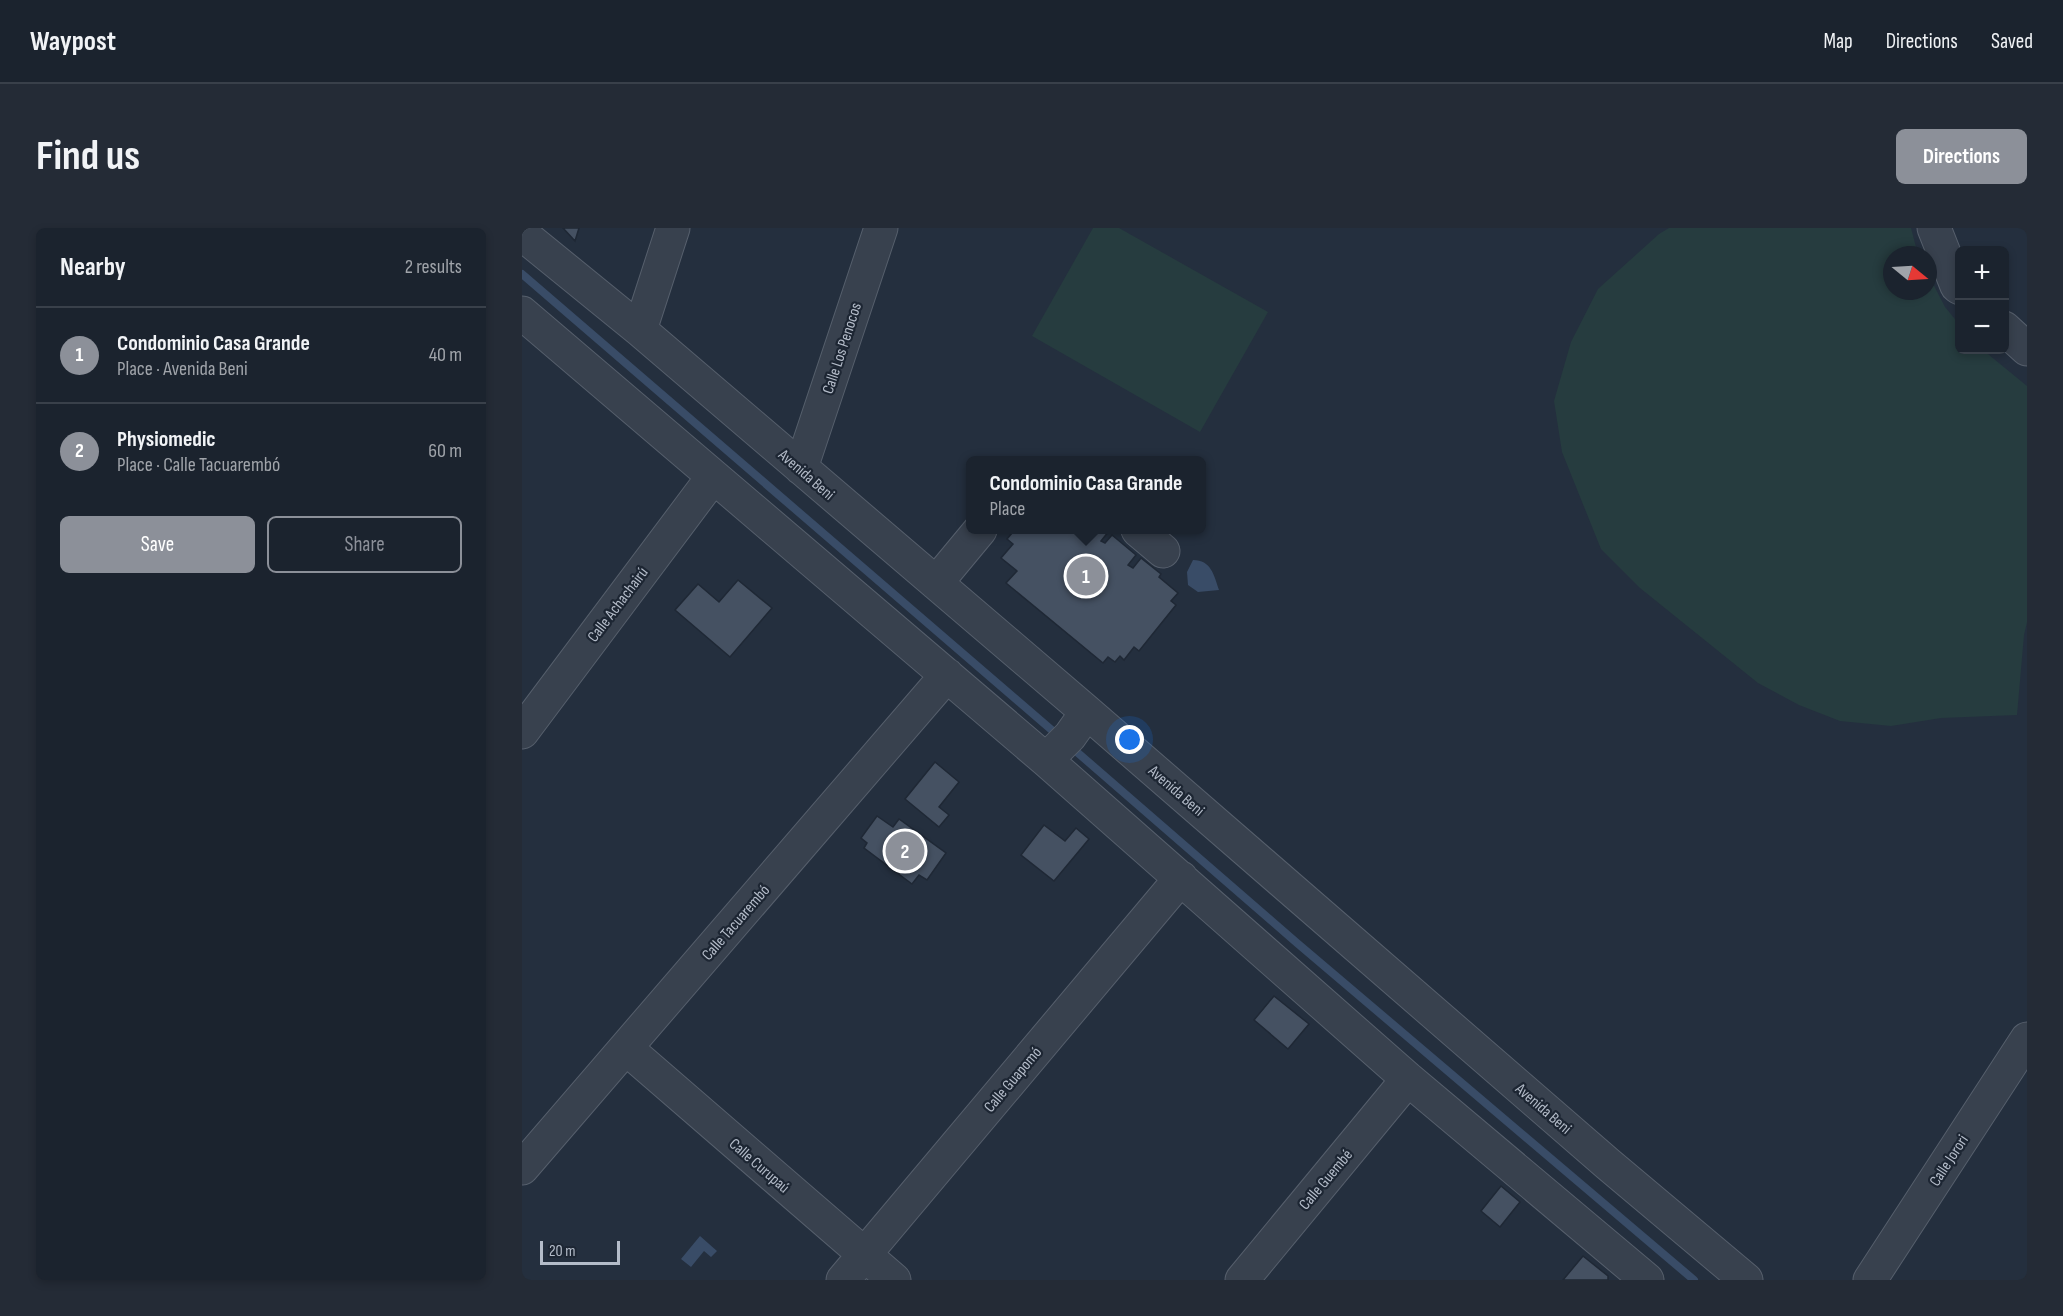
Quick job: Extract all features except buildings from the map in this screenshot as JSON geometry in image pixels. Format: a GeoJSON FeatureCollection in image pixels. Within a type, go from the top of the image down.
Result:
{"type":"FeatureCollection","features":[{"type":"Feature","properties":{"kind":"street"},"geometry":{"type":"LineString","coordinates":[[640,330],[674,228]]}},
{"type":"Feature","properties":{"kind":"street","name":"Calle Los Penocos"},"geometry":{"type":"LineString","coordinates":[[801,468],[880,228]]}},
{"type":"Feature","properties":{"kind":"street"},"geometry":{"type":"LineString","coordinates":[[1934,228],[1955,280]]}},
{"type":"Feature","properties":{"kind":"street","name":"Avenida Beni"},"geometry":{"type":"LineString","coordinates":[[522,234],[640,330],[1746,1280]]}},
{"type":"Feature","properties":{"kind":"street"},"geometry":{"type":"LineString","coordinates":[[522,313],[1046,760],[1408,1078],[1647,1280]]}},
{"type":"Feature","properties":{"kind":"street"},"geometry":{"type":"LineString","coordinates":[[2009,333],[2027,349]]}},
{"type":"Feature","properties":{"kind":"street","name":"Calle Achachairú"},"geometry":{"type":"LineString","coordinates":[[522,732],[713,477]]}},
{"type":"Feature","properties":{"kind":"street"},"geometry":{"type":"LineString","coordinates":[[936,583],[977,534]]}},
{"type":"Feature","properties":{"kind":"street"},"geometry":{"type":"LineString","coordinates":[[1143,534],[1163,551]]}},
{"type":"Feature","properties":{"kind":"street","name":"Calle Tacuarembó"},"geometry":{"type":"LineString","coordinates":[[522,1168],[627,1049],[947,675]]}},
{"type":"Feature","properties":{"kind":"street"},"geometry":{"type":"LineString","coordinates":[[1046,760],[1070,736],[1087,712]]}},
{"type":"Feature","properties":{"kind":"street","name":"Calle Guapomó"},"geometry":{"type":"LineString","coordinates":[[843,1280],[1181,878]]}},
{"type":"Feature","properties":{"kind":"street","name":"Calle Jorori"},"geometry":{"type":"LineString","coordinates":[[1870,1280],[2027,1039]]}},
{"type":"Feature","properties":{"kind":"street","name":"Calle Curupaú"},"geometry":{"type":"LineString","coordinates":[[627,1049],[894,1280]]}},
{"type":"Feature","properties":{"kind":"street","name":"Calle Guembé"},"geometry":{"type":"LineString","coordinates":[[1242,1280],[1408,1078]]}},
{"type":"Feature","properties":{"kind":"green space"},"geometry":{"type":"Polygon","coordinates":[[[1093,228],[1119,228],[1268,312],[1200,432],[1032,336],[1093,228]]]}},
{"type":"Feature","properties":{"kind":"green space"},"geometry":{"type":"Polygon","coordinates":[[[1669,228],[1911,228],[1916,246],[1883,246],[1883,300],[1937,300],[1937,291],[1955,319],[1955,354],[1988,354],[2027,386],[2027,622],[2017,715],[1941,718],[1891,726],[1840,721],[1799,705],[1758,683],[1640,588],[1601,549],[1562,452],[1554,401],[1571,342],[1598,289],[1659,234],[1669,228]]]}},
{"type":"Feature","properties":{"kind":"water"},"geometry":{"type":"Polygon","coordinates":[[[1193,560],[1208,566],[1219,590],[1198,592],[1188,585],[1187,572],[1193,560]]]}},
{"type":"Feature","properties":{"kind":"water"},"geometry":{"type":"Polygon","coordinates":[[[700,1236],[717,1251],[711,1257],[704,1251],[691,1267],[681,1259],[700,1236]]]}},
{"type":"Feature","properties":{"kind":"waterway"},"geometry":{"type":"LineString","coordinates":[[522,274],[1054,732]]}},
{"type":"Feature","properties":{"kind":"waterway"},"geometry":{"type":"LineString","coordinates":[[1078,753],[1297,943],[1694,1280]]}},
{"type":"Feature","properties":{"kind":"place","name":"Condominio Casa Grande"},"geometry":{"type":"Point","coordinates":[1086,576]}},
{"type":"Feature","properties":{"kind":"place","name":"Physiomedic"},"geometry":{"type":"Point","coordinates":[905,851]}}]}
